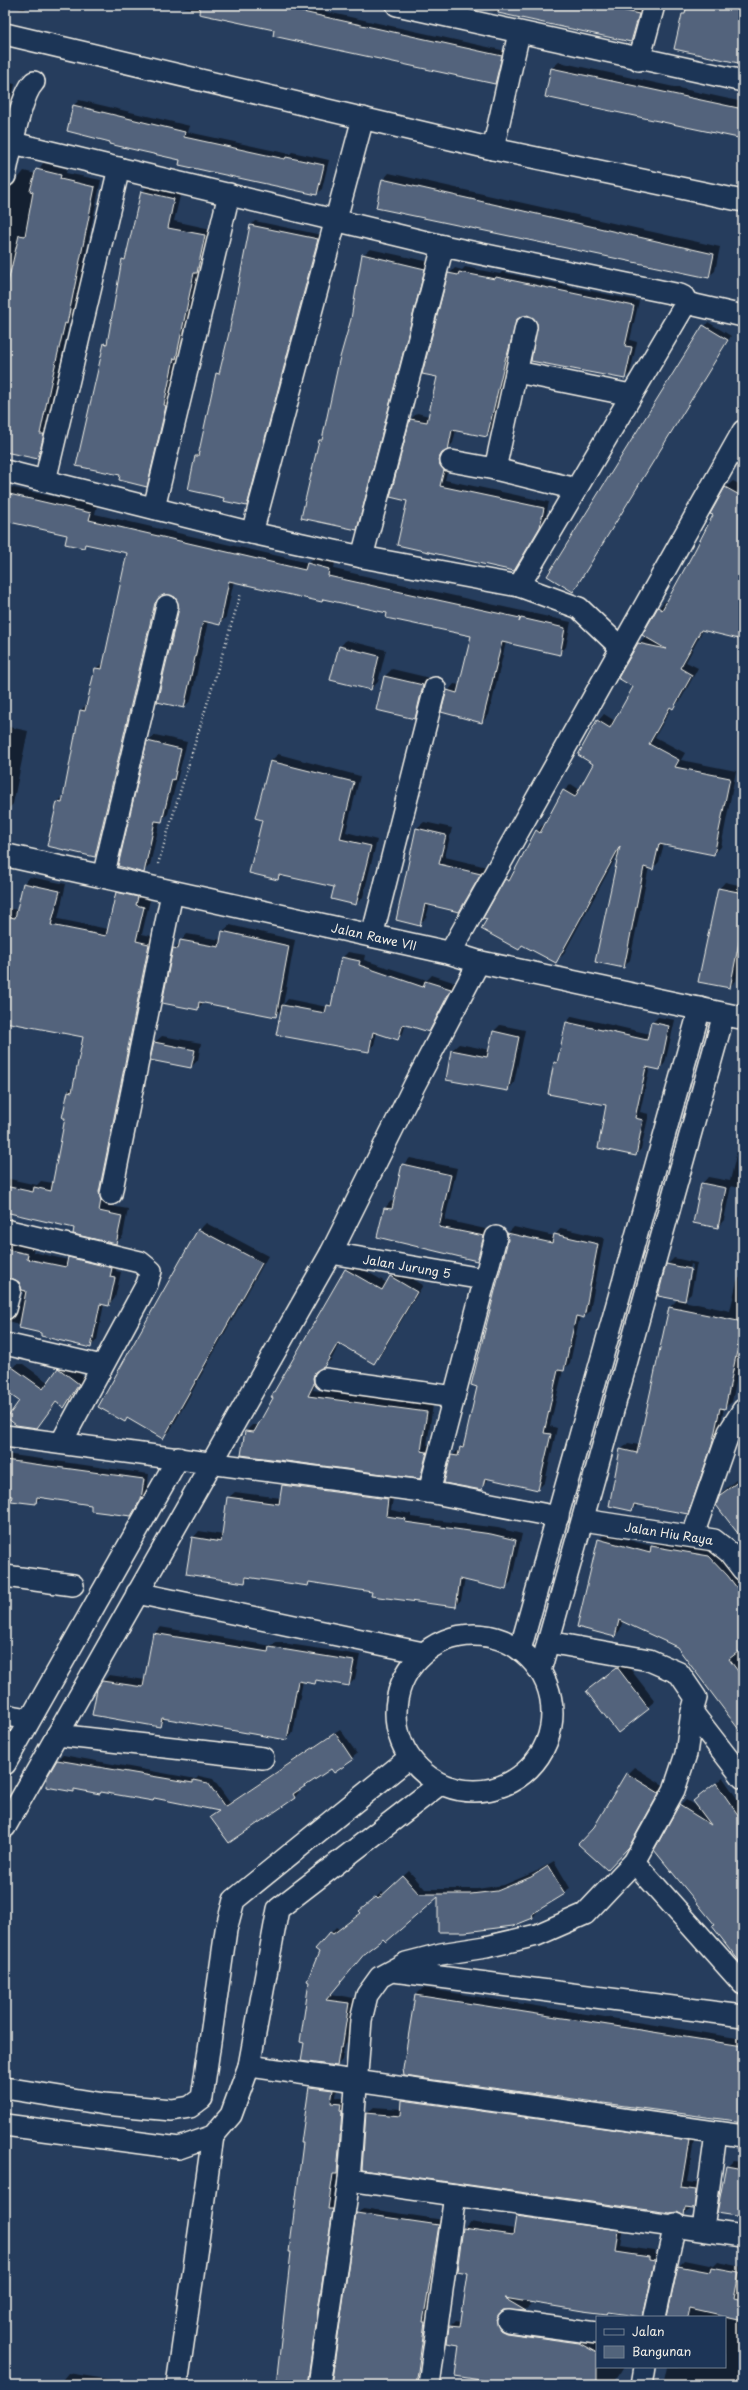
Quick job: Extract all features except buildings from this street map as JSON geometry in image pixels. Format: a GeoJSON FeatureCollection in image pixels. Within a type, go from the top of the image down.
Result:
{"type":"FeatureCollection","features":[{"type":"Feature","properties":{"kind":"main road","name":"Jalan Rawe VII"},"geometry":{"type":"LineString","coordinates":[[5,854],[172,893],[450,953],[479,962],[733,1016]]}},
{"type":"Feature","properties":{"kind":"street"},"geometry":{"type":"LineString","coordinates":[[397,5],[639,60],[743,81]]}},
{"type":"Feature","properties":{"kind":"street"},"geometry":{"type":"LineString","coordinates":[[639,60],[654,5]]}},
{"type":"Feature","properties":{"kind":"street"},"geometry":{"type":"LineString","coordinates":[[493,149],[519,33]]}},
{"type":"Feature","properties":{"kind":"street"},"geometry":{"type":"LineString","coordinates":[[5,34],[493,149],[743,201]]}},
{"type":"Feature","properties":{"kind":"street"},"geometry":{"type":"LineString","coordinates":[[5,176],[28,87],[34,82]]}},
{"type":"Feature","properties":{"kind":"street"},"geometry":{"type":"LineString","coordinates":[[252,533],[363,118]]}},
{"type":"Feature","properties":{"kind":"street"},"geometry":{"type":"LineString","coordinates":[[13,143],[336,219],[443,246],[684,297],[686,303],[519,586]]}},
{"type":"Feature","properties":{"kind":"street"},"geometry":{"type":"LineString","coordinates":[[45,481],[118,168]]}},
{"type":"Feature","properties":{"kind":"street"},"geometry":{"type":"LineString","coordinates":[[154,508],[229,194]]}},
{"type":"Feature","properties":{"kind":"street"},"geometry":{"type":"LineString","coordinates":[[362,557],[443,246]]}},
{"type":"Feature","properties":{"kind":"street"},"geometry":{"type":"LineString","coordinates":[[686,303],[743,316]]}},
{"type":"Feature","properties":{"kind":"street"},"geometry":{"type":"LineString","coordinates":[[495,469],[526,327]]}},
{"type":"Feature","properties":{"kind":"street"},"geometry":{"type":"LineString","coordinates":[[517,372],[631,395]]}},
{"type":"Feature","properties":{"kind":"street"},"geometry":{"type":"LineString","coordinates":[[450,953],[743,431]]}},
{"type":"Feature","properties":{"kind":"street"},"geometry":{"type":"LineString","coordinates":[[451,461],[495,469],[576,489]]}},
{"type":"Feature","properties":{"kind":"street"},"geometry":{"type":"LineString","coordinates":[[5,471],[252,533],[362,557],[519,586],[579,608],[621,648]]}},
{"type":"Feature","properties":{"kind":"street"},"geometry":{"type":"LineString","coordinates":[[103,877],[167,606]]}},
{"type":"Feature","properties":{"kind":"street"},"geometry":{"type":"LineString","coordinates":[[372,936],[435,688]]}},
{"type":"Feature","properties":{"kind":"street"},"geometry":{"type":"LineString","coordinates":[[111,1194],[172,893]]}},
{"type":"Feature","properties":{"kind":"street"},"geometry":{"type":"LineString","coordinates":[[5,1827],[331,1253],[414,1086],[479,962]]}},
{"type":"Feature","properties":{"kind":"street"},"geometry":{"type":"LineString","coordinates":[[520,1650],[700,1008]]}},
{"type":"Feature","properties":{"kind":"street"},"geometry":{"type":"LineString","coordinates":[[540,1671],[583,1520],[733,1016]]}},
{"type":"Feature","properties":{"kind":"street"},"geometry":{"type":"LineString","coordinates":[[5,1230],[140,1262],[151,1271],[146,1284],[61,1443]]}},
{"type":"Feature","properties":{"kind":"street"},"geometry":{"type":"LineString","coordinates":[[430,1492],[483,1279],[496,1237]]}},
{"type":"Feature","properties":{"kind":"street","name":"Jalan Jurung 5"},"geometry":{"type":"LineString","coordinates":[[331,1253],[483,1279]]}},
{"type":"Feature","properties":{"kind":"street"},"geometry":{"type":"LineString","coordinates":[[5,1344],[102,1366]]}},
{"type":"Feature","properties":{"kind":"street"},"geometry":{"type":"LineString","coordinates":[[325,1379],[454,1397]]}},
{"type":"Feature","properties":{"kind":"street"},"geometry":{"type":"LineString","coordinates":[[694,1535],[736,1434],[743,1410]]}},
{"type":"Feature","properties":{"kind":"street"},"geometry":{"type":"LineString","coordinates":[[5,1436],[430,1492],[558,1516]]}},
{"type":"Feature","properties":{"kind":"street"},"geometry":{"type":"LineString","coordinates":[[5,1764],[29,1719],[178,1458]]}},
{"type":"Feature","properties":{"kind":"street","name":"Jalan Hiu Raya"},"geometry":{"type":"LineString","coordinates":[[583,1520],[694,1535],[714,1540],[729,1552],[743,1570]]}},
{"type":"Feature","properties":{"kind":"street"},"geometry":{"type":"LineString","coordinates":[[5,1576],[73,1585]]}},
{"type":"Feature","properties":{"kind":"street"},"geometry":{"type":"LineString","coordinates":[[138,1593],[423,1653]]}},
{"type":"Feature","properties":{"kind":"street"},"geometry":{"type":"LineString","coordinates":[[488,1636],[520,1650],[540,1671],[550,1694],[552,1719],[547,1743],[533,1765],[514,1781],[490,1790],[465,1791],[440,1784],[423,1773],[409,1758],[398,1737],[395,1715],[398,1692],[407,1671],[423,1653],[453,1638],[488,1636]]}},
{"type":"Feature","properties":{"kind":"street"},"geometry":{"type":"LineString","coordinates":[[318,2385],[349,2180],[361,2020],[367,1995],[380,1977],[406,1963],[441,1954],[486,1947],[537,1935],[586,1914],[634,1862],[674,1790],[686,1754],[692,1712],[696,1698],[679,1673],[649,1660],[548,1642]]}},
{"type":"Feature","properties":{"kind":"street"},"geometry":{"type":"LineString","coordinates":[[692,1712],[743,1778]]}},
{"type":"Feature","properties":{"kind":"street"},"geometry":{"type":"LineString","coordinates":[[5,1715],[29,1719]]}},
{"type":"Feature","properties":{"kind":"street"},"geometry":{"type":"LineString","coordinates":[[57,1735],[263,1758]]}},
{"type":"Feature","properties":{"kind":"street"},"geometry":{"type":"LineString","coordinates":[[5,2088],[104,2104],[172,2110],[190,2107],[202,2098],[226,1930],[234,1900],[409,1758]]}},
{"type":"Feature","properties":{"kind":"street"},"geometry":{"type":"LineString","coordinates":[[177,2385],[213,2136],[230,2115],[249,2066],[278,1909],[440,1784]]}},
{"type":"Feature","properties":{"kind":"street"},"geometry":{"type":"LineString","coordinates":[[634,1862],[743,1984]]}},
{"type":"Feature","properties":{"kind":"street"},"geometry":{"type":"LineString","coordinates":[[392,1970],[743,2016]]}},
{"type":"Feature","properties":{"kind":"street"},"geometry":{"type":"LineString","coordinates":[[249,2066],[716,2134],[743,2136]]}},
{"type":"Feature","properties":{"kind":"street"},"geometry":{"type":"LineString","coordinates":[[5,2125],[179,2148],[213,2136]]}},
{"type":"Feature","properties":{"kind":"street"},"geometry":{"type":"LineString","coordinates":[[703,2229],[716,2134]]}},
{"type":"Feature","properties":{"kind":"street"},"geometry":{"type":"LineString","coordinates":[[349,2180],[675,2224],[743,2236]]}},
{"type":"Feature","properties":{"kind":"street"},"geometry":{"type":"LineString","coordinates":[[429,2385],[455,2195]]}},
{"type":"Feature","properties":{"kind":"street"},"geometry":{"type":"LineString","coordinates":[[655,2316],[675,2224]]}},
{"type":"Feature","properties":{"kind":"street"},"geometry":{"type":"LineString","coordinates":[[508,2321],[596,2334]]}},
{"type":"Feature","properties":{"kind":"street"},"geometry":{"type":"LineString","coordinates":[[642,2385],[645,2368]]}},
{"type":"Feature","properties":{"kind":"path"},"geometry":{"type":"LineString","coordinates":[[151,888],[241,593]]}}]}
